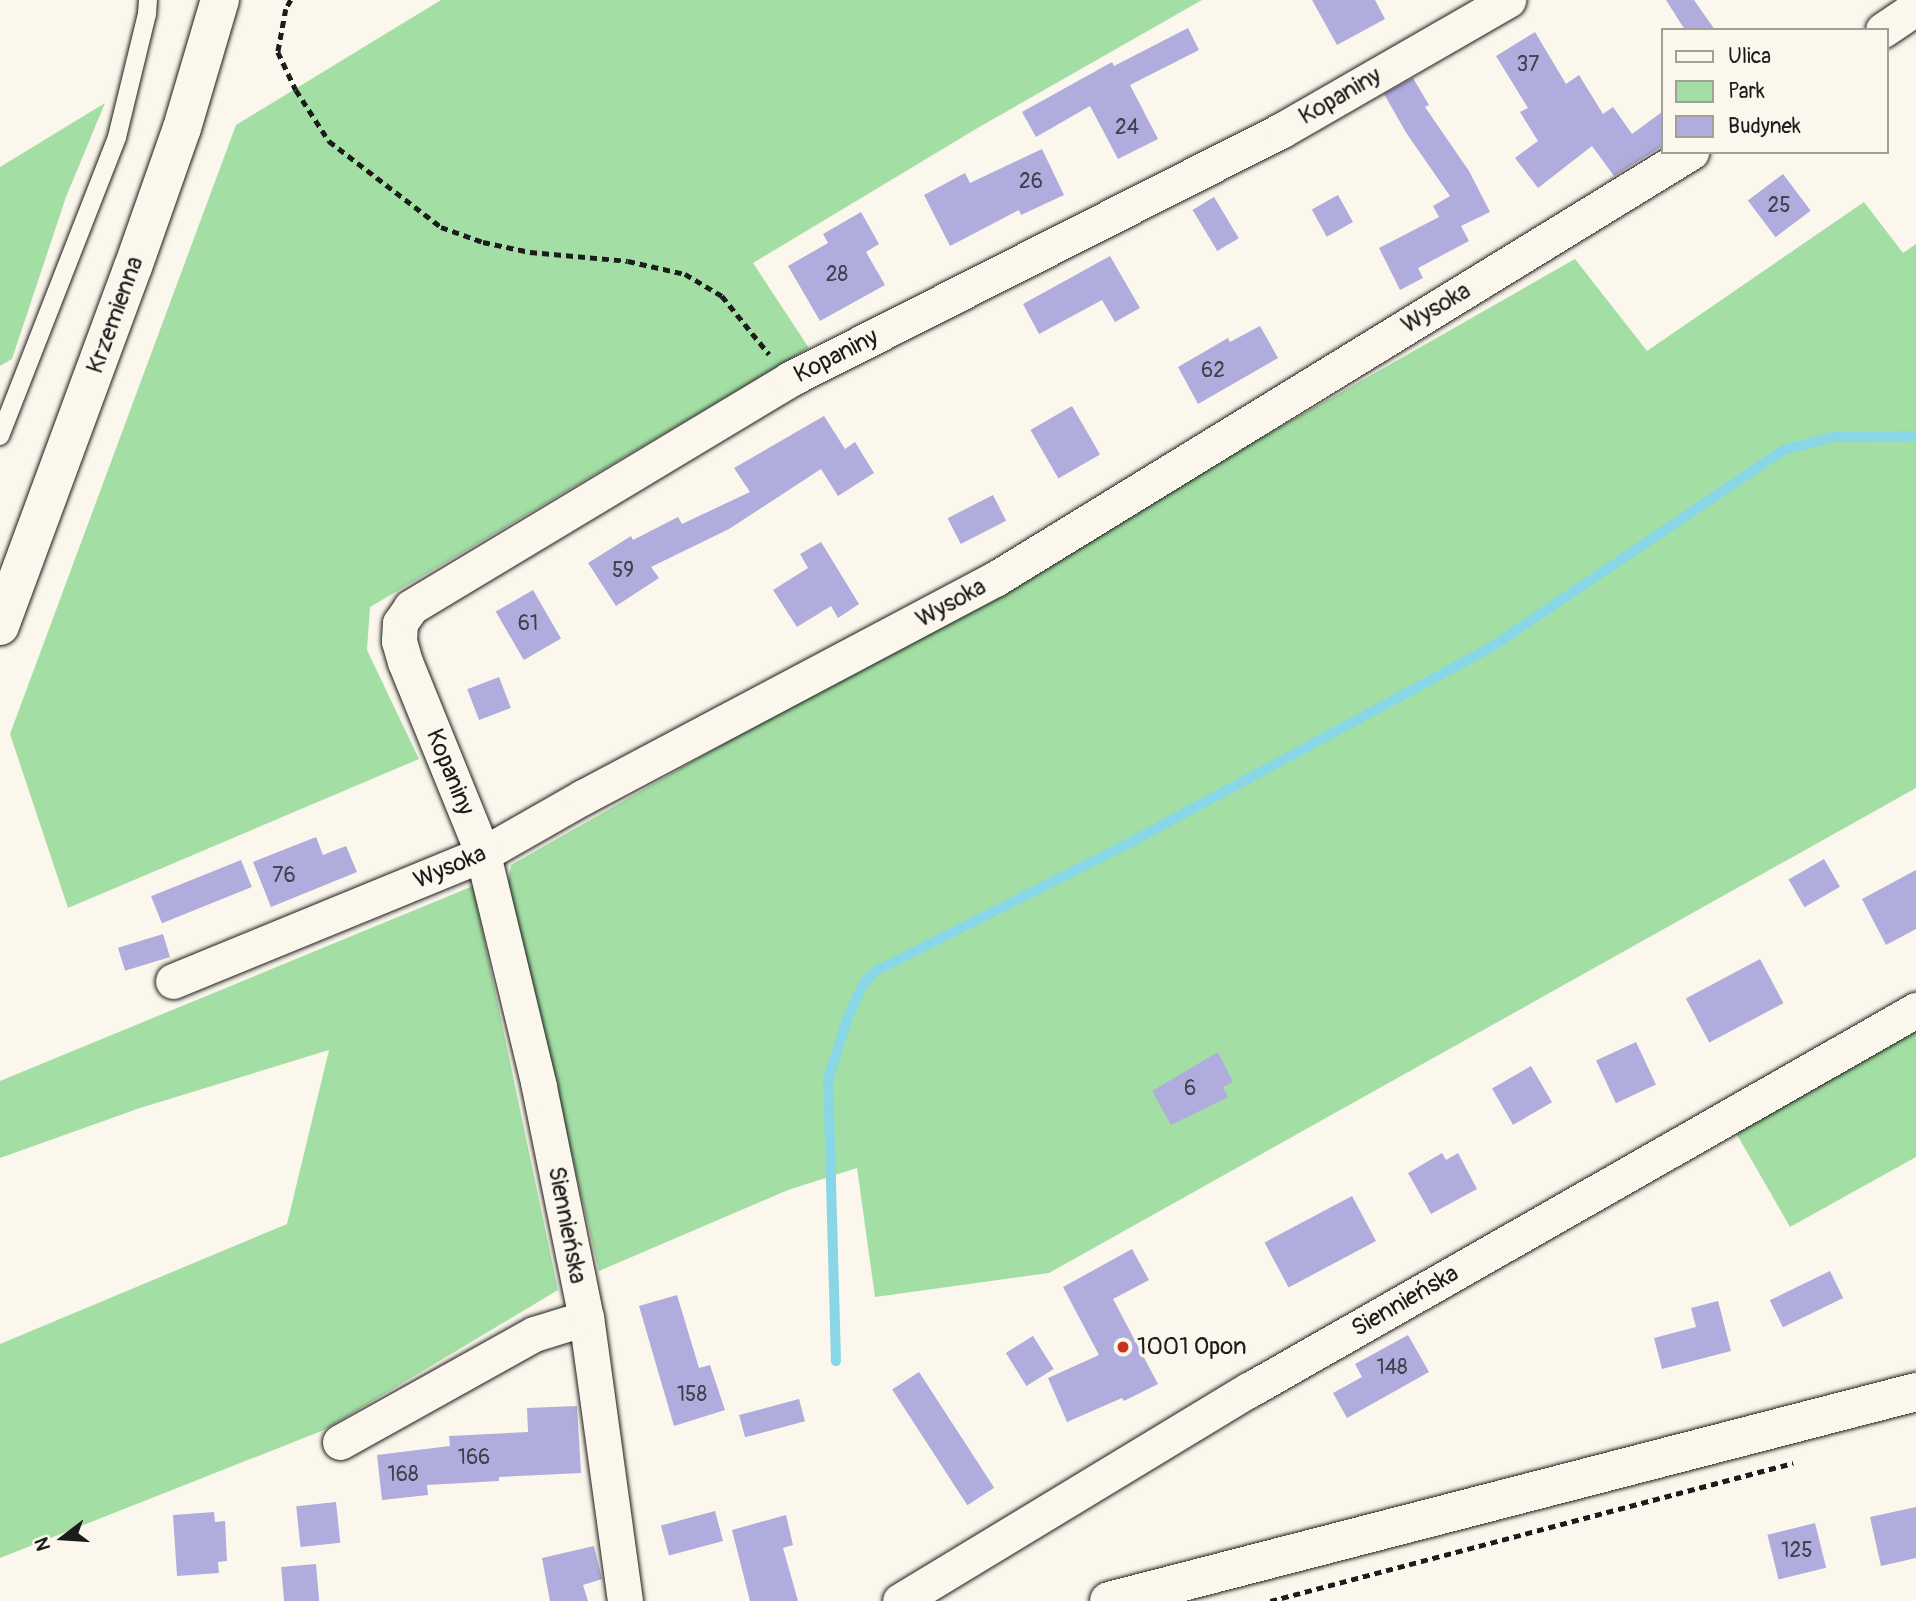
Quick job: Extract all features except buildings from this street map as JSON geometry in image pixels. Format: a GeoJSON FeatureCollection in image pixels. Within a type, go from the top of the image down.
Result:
{"type":"FeatureCollection","features":[{"type":"Feature","properties":{"kind":"main road","name":"Krzemienna"},"geometry":{"type":"LineString","coordinates":[[0,626],[142,242],[182,128],[220,0]]}},
{"type":"Feature","properties":{"kind":"main road"},"geometry":{"type":"LineString","coordinates":[[1109,1601],[1916,1392]]}},
{"type":"Feature","properties":{"kind":"street","name":"Kopaniny"},"geometry":{"type":"LineString","coordinates":[[483,854],[405,662],[399,641],[400,623],[411,607],[790,379],[1282,130],[1508,0]]}},
{"type":"Feature","properties":{"kind":"street"},"geometry":{"type":"LineString","coordinates":[[1886,28],[1916,8]]}},
{"type":"Feature","properties":{"kind":"street","name":"Wysoka"},"geometry":{"type":"LineString","coordinates":[[173,981],[483,854],[583,797],[995,579],[1688,154]]}},
{"type":"Feature","properties":{"kind":"street","name":"Siennieńska"},"geometry":{"type":"LineString","coordinates":[[483,854],[539,1086],[586,1318],[625,1601]]}},
{"type":"Feature","properties":{"kind":"street","name":"Siennieńska"},"geometry":{"type":"LineString","coordinates":[[900,1601],[1249,1390],[1916,1010]]}},
{"type":"Feature","properties":{"kind":"street"},"geometry":{"type":"LineString","coordinates":[[340,1442],[534,1334],[586,1318]]}},
{"type":"Feature","properties":{"kind":"lane"},"geometry":{"type":"LineString","coordinates":[[0,436],[117,137],[147,14],[148,0]]}},
{"type":"Feature","properties":{"kind":"path"},"geometry":{"type":"LineString","coordinates":[[291,0],[286,9],[278,52],[296,90],[329,141],[441,227],[483,242],[530,252],[628,261],[685,274],[722,296],[790,379]]}},
{"type":"Feature","properties":{"kind":"path"},"geometry":{"type":"LineString","coordinates":[[1270,1601],[1795,1462]]}},
{"type":"Feature","properties":{"kind":"green space"},"geometry":{"type":"Polygon","coordinates":[[[441,0],[1202,0],[981,126],[753,263],[809,348],[370,607],[367,650],[419,759],[68,908],[10,734],[236,125],[441,0]]]}},
{"type":"Feature","properties":{"kind":"green space"},"geometry":{"type":"Polygon","coordinates":[[[105,103],[66,197],[12,359],[0,366],[0,167],[105,103]]]}},
{"type":"Feature","properties":{"kind":"green space"},"geometry":{"type":"Polygon","coordinates":[[[1864,202],[1903,253],[1916,244],[1916,788],[1049,1273],[875,1297],[857,1168],[788,1190],[599,1271],[508,883],[511,865],[1575,259],[1647,351],[1864,202]]]}},
{"type":"Feature","properties":{"kind":"green space"},"geometry":{"type":"Polygon","coordinates":[[[473,886],[558,1290],[324,1430],[0,1558],[0,1344],[287,1224],[329,1050],[140,1108],[0,1158],[0,1081],[473,886]]]}},
{"type":"Feature","properties":{"kind":"green space"},"geometry":{"type":"Polygon","coordinates":[[[1916,1031],[1916,1157],[1790,1227],[1736,1133],[1916,1031]]]}},
{"type":"Feature","properties":{"kind":"waterway"},"geometry":{"type":"LineString","coordinates":[[836,1361],[828,1079],[848,1017],[864,982],[876,971],[1131,842],[1490,648],[1784,450],[1833,437],[1916,436]]}},
{"type":"Feature","properties":{"kind":"place","name":"1001 Opon"},"geometry":{"type":"Point","coordinates":[1123,1347]}}]}
